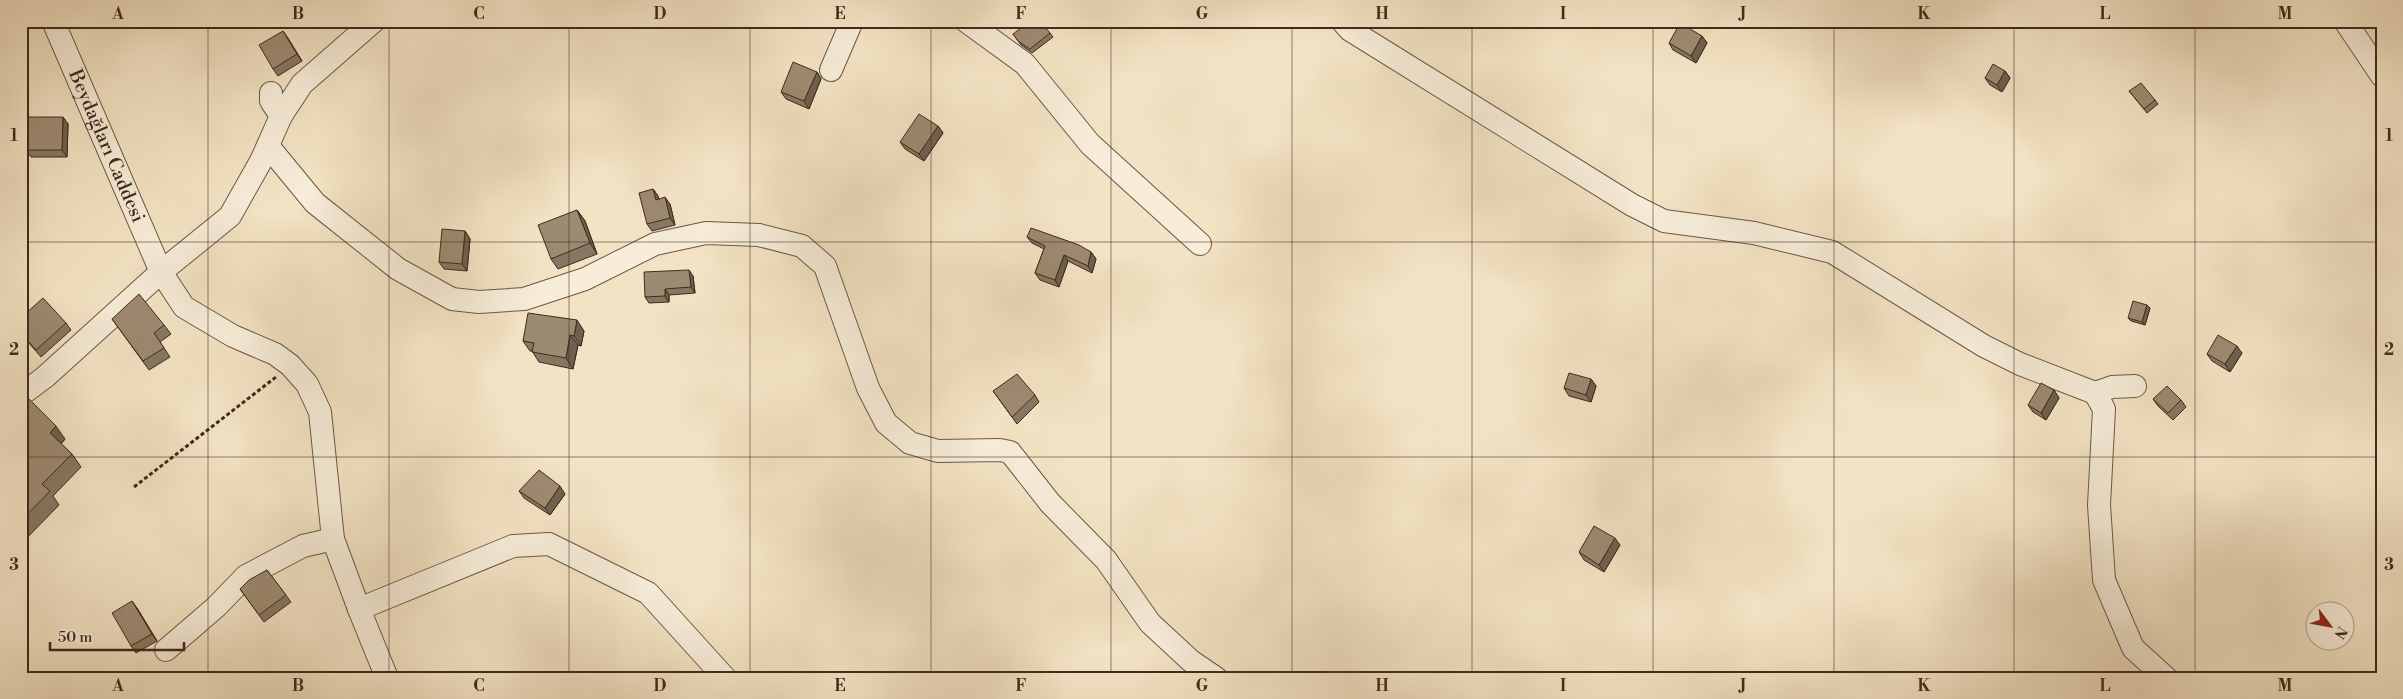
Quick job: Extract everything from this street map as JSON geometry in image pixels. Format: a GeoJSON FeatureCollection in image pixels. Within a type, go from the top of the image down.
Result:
{"type":"FeatureCollection","features":[{"type":"Feature","properties":{"kind":"street","name":"Beydağları Caddesi"},"geometry":{"type":"LineString","coordinates":[[54,21],[161,272],[184,307],[233,336],[275,354],[290,366],[307,384],[320,412],[333,539],[359,610],[388,678]]}},
{"type":"Feature","properties":{"kind":"street"},"geometry":{"type":"LineString","coordinates":[[21,395],[45,377],[161,272],[230,216],[268,146],[281,116],[302,84],[374,21]]}},
{"type":"Feature","properties":{"kind":"street"},"geometry":{"type":"LineString","coordinates":[[831,70],[852,21]]}},
{"type":"Feature","properties":{"kind":"street"},"geometry":{"type":"LineString","coordinates":[[966,21],[1025,64],[1090,144],[1200,244]]}},
{"type":"Feature","properties":{"kind":"street"},"geometry":{"type":"LineString","coordinates":[[1342,21],[1350,30],[1565,164],[1632,205],[1664,221],[1754,233],[1832,252],[1984,346],[2020,364],[2094,393],[2104,409],[2099,505],[2104,580],[2133,648],[2166,678]]}},
{"type":"Feature","properties":{"kind":"street"},"geometry":{"type":"LineString","coordinates":[[2345,21],[2382,76]]}},
{"type":"Feature","properties":{"kind":"street"},"geometry":{"type":"LineString","coordinates":[[271,93],[271,101],[281,116]]}},
{"type":"Feature","properties":{"kind":"street"},"geometry":{"type":"LineString","coordinates":[[268,146],[315,203],[398,269],[452,299],[479,302],[524,299],[585,279],[655,244],[706,233],[759,235],[802,246],[825,266],[868,388],[886,423],[910,443],[938,451],[1000,450],[1010,452],[1050,503],[1106,560],[1150,623],[1191,661],[1216,678]]}},
{"type":"Feature","properties":{"kind":"street"},"geometry":{"type":"LineString","coordinates":[[2094,393],[2112,388],[2135,386]]}},
{"type":"Feature","properties":{"kind":"street"},"geometry":{"type":"LineString","coordinates":[[166,650],[216,607],[246,576],[303,546],[333,539]]}},
{"type":"Feature","properties":{"kind":"street"},"geometry":{"type":"LineString","coordinates":[[359,610],[513,546],[548,544],[648,593],[725,678]]}},
{"type":"Feature","properties":{"kind":"path"},"geometry":{"type":"LineString","coordinates":[[134,487],[290,366]]}},
{"type":"Feature","properties":{"kind":"building"},"geometry":{"type":"Polygon","coordinates":[[[1030,21],[1040,21],[1050,33],[1030,49],[1018,41],[1013,34],[1030,21]]]}},
{"type":"Feature","properties":{"kind":"building"},"geometry":{"type":"Polygon","coordinates":[[[1680,23],[1702,36],[1691,56],[1669,43],[1680,23]]]}},
{"type":"Feature","properties":{"kind":"building"},"geometry":{"type":"Polygon","coordinates":[[[283,31],[297,54],[273,69],[259,45],[283,31]]]}},
{"type":"Feature","properties":{"kind":"building"},"geometry":{"type":"Polygon","coordinates":[[[793,62],[817,72],[804,101],[781,92],[793,62]]]}},
{"type":"Feature","properties":{"kind":"building"},"geometry":{"type":"Polygon","coordinates":[[[1993,64],[2005,71],[1997,85],[1985,78],[1993,64]]]}},
{"type":"Feature","properties":{"kind":"building"},"geometry":{"type":"Polygon","coordinates":[[[2141,83],[2155,100],[2144,109],[2129,91],[2141,83]]]}},
{"type":"Feature","properties":{"kind":"building"},"geometry":{"type":"Polygon","coordinates":[[[919,114],[938,126],[919,154],[900,142],[919,114]]]}},
{"type":"Feature","properties":{"kind":"building"},"geometry":{"type":"Polygon","coordinates":[[[26,117],[63,117],[62,150],[26,150],[26,117]]]}},
{"type":"Feature","properties":{"kind":"building"},"geometry":{"type":"Polygon","coordinates":[[[653,189],[656,200],[665,197],[670,218],[647,224],[639,193],[653,189]]]}},
{"type":"Feature","properties":{"kind":"building"},"geometry":{"type":"Polygon","coordinates":[[[577,210],[590,243],[551,259],[538,225],[577,210]]]}},
{"type":"Feature","properties":{"kind":"building"},"geometry":{"type":"Polygon","coordinates":[[[1031,228],[1079,245],[1091,252],[1088,266],[1064,255],[1055,280],[1035,273],[1045,246],[1027,237],[1031,228]]]}},
{"type":"Feature","properties":{"kind":"building"},"geometry":{"type":"Polygon","coordinates":[[[442,229],[465,231],[462,264],[439,262],[442,229]]]}},
{"type":"Feature","properties":{"kind":"building"},"geometry":{"type":"Polygon","coordinates":[[[689,270],[691,287],[665,289],[665,296],[645,297],[644,272],[689,270]]]}},
{"type":"Feature","properties":{"kind":"building"},"geometry":{"type":"Polygon","coordinates":[[[139,294],[164,325],[154,333],[164,348],[143,361],[112,319],[139,294]]]}},
{"type":"Feature","properties":{"kind":"building"},"geometry":{"type":"Polygon","coordinates":[[[43,298],[66,323],[36,350],[21,333],[21,327],[29,320],[24,315],[43,298]]]}},
{"type":"Feature","properties":{"kind":"building"},"geometry":{"type":"Polygon","coordinates":[[[2133,301],[2147,305],[2142,322],[2128,318],[2133,301]]]}},
{"type":"Feature","properties":{"kind":"building"},"geometry":{"type":"Polygon","coordinates":[[[528,313],[577,320],[574,336],[570,335],[566,358],[532,352],[534,343],[523,341],[528,313]]]}},
{"type":"Feature","properties":{"kind":"building"},"geometry":{"type":"Polygon","coordinates":[[[2218,335],[2237,346],[2225,364],[2207,354],[2218,335]]]}},
{"type":"Feature","properties":{"kind":"building"},"geometry":{"type":"Polygon","coordinates":[[[1569,373],[1591,379],[1586,395],[1564,388],[1569,373]]]}},
{"type":"Feature","properties":{"kind":"building"},"geometry":{"type":"Polygon","coordinates":[[[1017,374],[1035,395],[1012,417],[993,391],[1017,374]]]}},
{"type":"Feature","properties":{"kind":"building"},"geometry":{"type":"Polygon","coordinates":[[[2041,383],[2054,390],[2041,413],[2028,405],[2041,383]]]}},
{"type":"Feature","properties":{"kind":"building"},"geometry":{"type":"Polygon","coordinates":[[[2167,386],[2181,400],[2168,413],[2153,399],[2167,386]]]}},
{"type":"Feature","properties":{"kind":"building"},"geometry":{"type":"Polygon","coordinates":[[[29,399],[56,426],[50,433],[72,454],[42,484],[50,491],[21,521],[21,407],[29,399]]]}},
{"type":"Feature","properties":{"kind":"building"},"geometry":{"type":"Polygon","coordinates":[[[539,470],[560,486],[545,508],[519,491],[539,470]]]}},
{"type":"Feature","properties":{"kind":"building"},"geometry":{"type":"Polygon","coordinates":[[[1594,526],[1615,538],[1599,565],[1579,552],[1594,526]]]}},
{"type":"Feature","properties":{"kind":"building"},"geometry":{"type":"Polygon","coordinates":[[[267,570],[286,595],[259,615],[240,589],[249,580],[267,570]]]}},
{"type":"Feature","properties":{"kind":"building"},"geometry":{"type":"Polygon","coordinates":[[[132,601],[152,634],[131,646],[112,613],[132,601]]]}}]}
